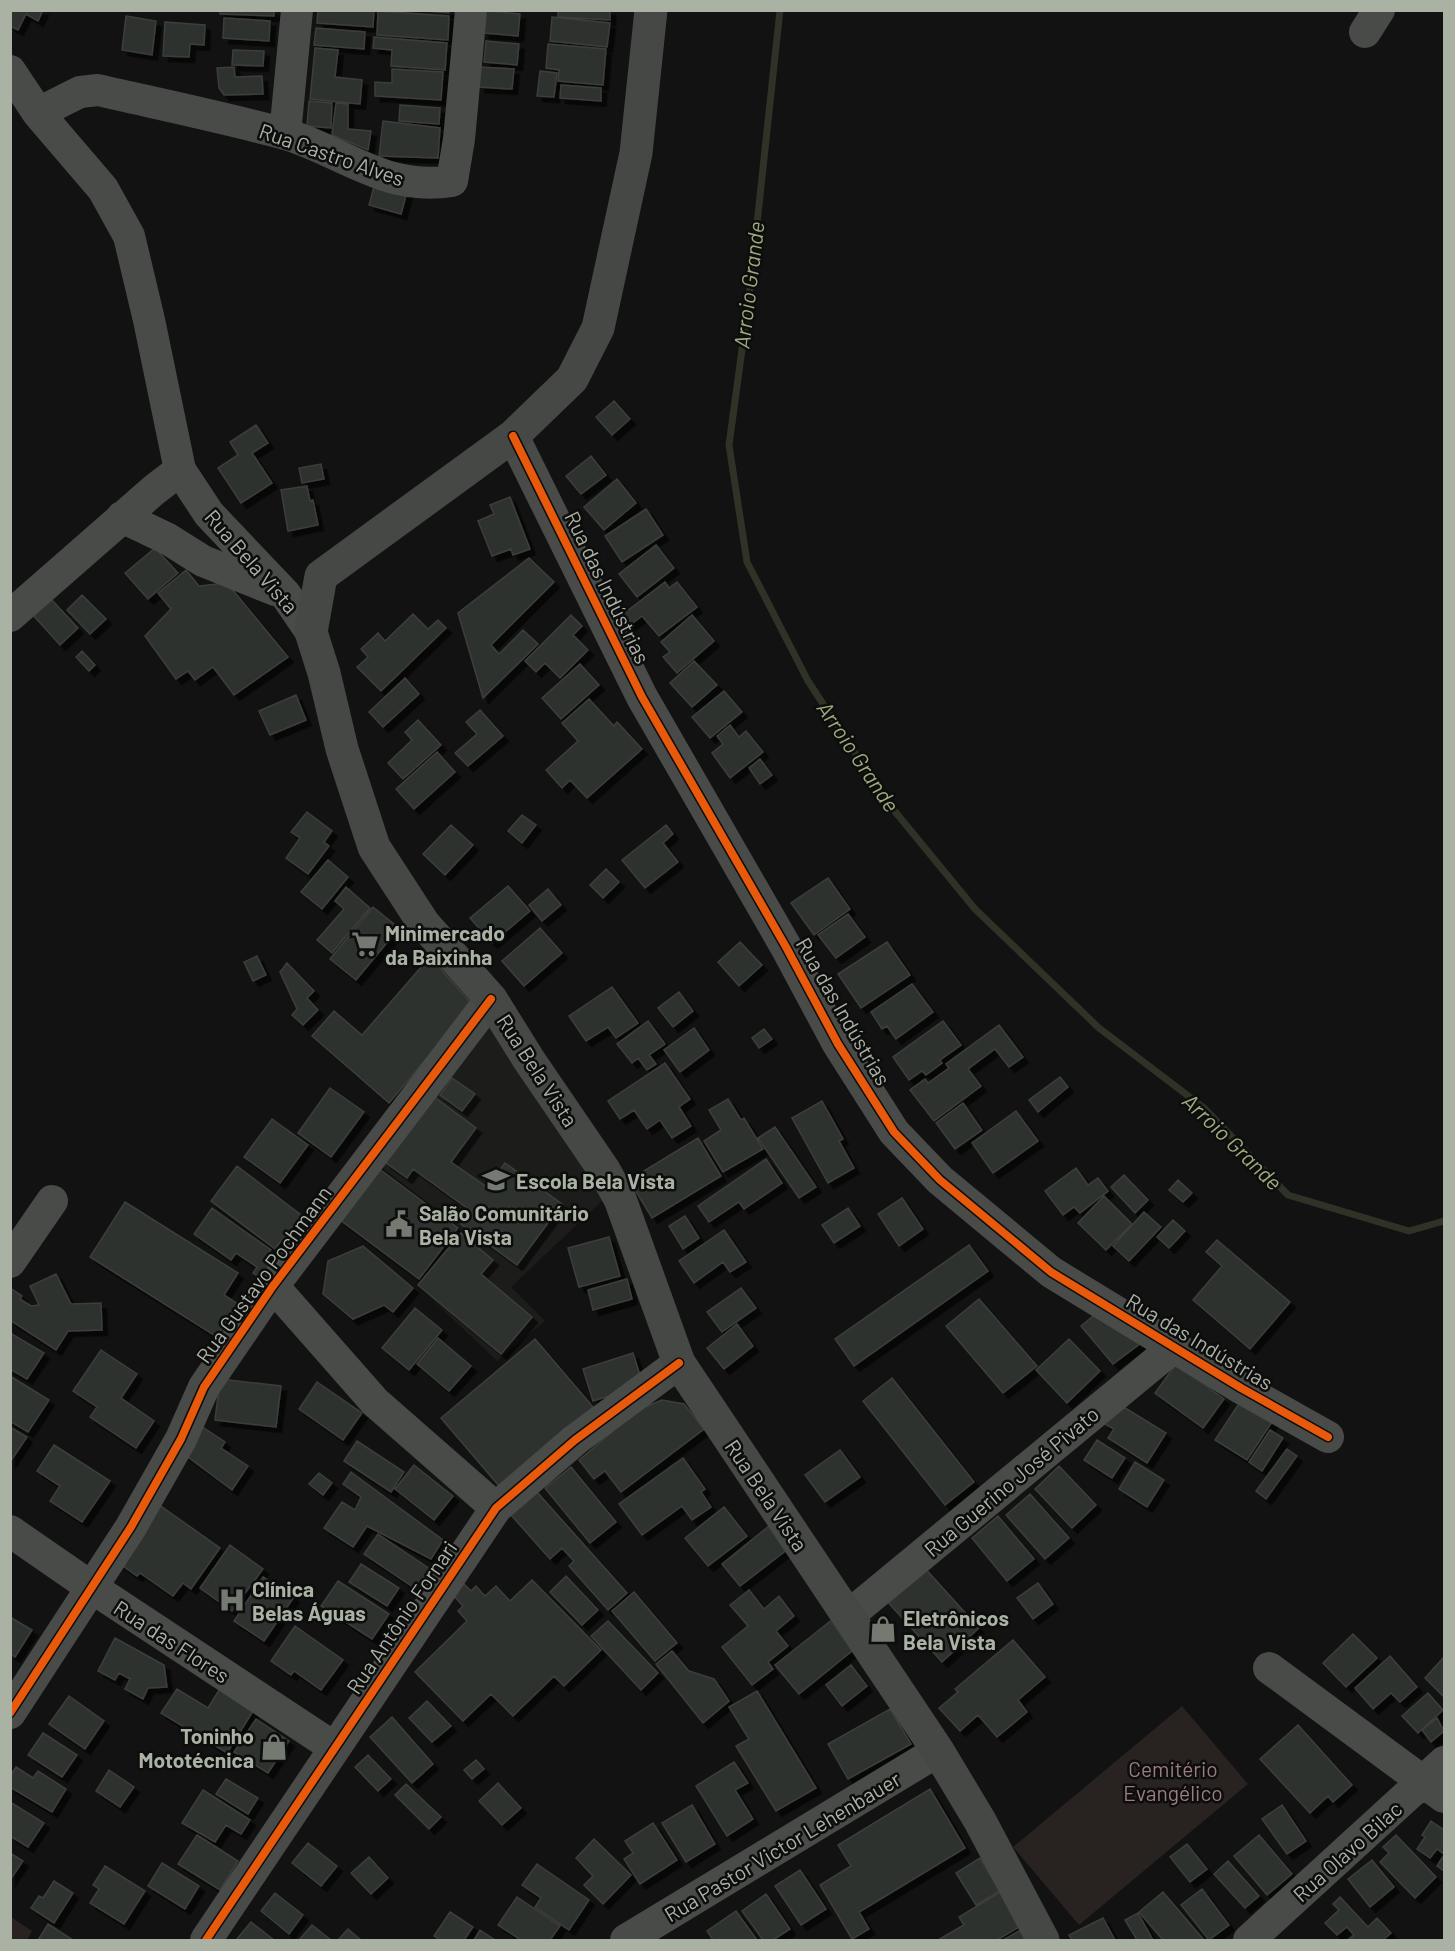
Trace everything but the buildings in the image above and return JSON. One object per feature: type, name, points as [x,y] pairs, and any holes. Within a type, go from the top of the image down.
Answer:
[{"type":"main road","points":[[311,632],[321,576],[513,436],[572,379],[598,328],[636,153],[651,10]]},
{"type":"main road","name":"Rua Bela Vista","points":[[311,632],[324,673],[342,749],[374,847],[424,924],[491,999],[529,1060],[604,1170],[620,1199],[679,1363],[938,1752],[980,1821],[1043,1941]]},
{"type":"street","points":[[285,134],[297,10]]},
{"type":"street","name":"Rua Castro Alves","points":[[38,113],[80,92],[98,90],[285,134],[359,167],[404,181],[443,183],[452,181],[463,107],[471,10]]},
{"type":"street","name":"Rua Bela Vista","points":[[10,71],[38,113],[103,189],[129,236],[150,320],[180,470],[209,514],[285,594],[311,632]]},
{"type":"street","name":"Rua das Indústrias","points":[[513,436],[642,697],[786,947],[838,1044],[894,1132],[940,1180],[1052,1272],[1241,1388],[1329,1437]]},
{"type":"street","points":[[10,616],[122,517],[180,470]]},
{"type":"street","points":[[122,517],[168,539],[203,561],[285,594]]},
{"type":"street","name":"Rua Gustavo Pochmann","points":[[10,1713],[130,1527],[181,1439],[204,1387],[273,1286],[491,999]]},
{"type":"street","points":[[10,1262],[52,1201]]},
{"type":"street","points":[[273,1286],[375,1402],[496,1508]]},
{"type":"street","name":"Rua Guerino José Pivato","points":[[848,1616],[1174,1347]]},
{"type":"street","name":"Rua Antônio Fornari","points":[[206,1941],[496,1508],[575,1440],[679,1363]]},
{"type":"street","name":"Rua das Flores","points":[[10,1531],[335,1748]]},
{"type":"street","points":[[1269,1668],[1438,1780]]},
{"type":"street","name":"Rua Pastor Victor Lehenbauer","points":[[626,1941],[938,1752]]},
{"type":"street","name":"Rua Olavo Bilac","points":[[1249,1941],[1438,1780]]},
{"type":"shaded area","name":"Escola Bela Vista","points":[[490,1026],[606,1197],[511,1287],[545,1321],[497,1361],[417,1285],[461,1228],[376,1163]]},
{"type":"green space","name":"Cemitério Evangélico","points":[[1182,1706],[1248,1784],[1079,1925],[1013,1847]]},
{"type":"green space","points":[[11,1917],[32,1931],[27,1940],[11,1940]]},
{"type":"waterway","name":"Arroio Grande","points":[[780,10],[749,298],[729,445],[747,562],[808,681],[888,803],[975,909],[1099,1028],[1204,1108],[1288,1195],[1409,1231],[1444,1221]]},
{"type":"cycle path","points":[[513,436],[642,697],[786,947],[838,1044],[894,1132],[940,1180],[1051,1272],[1241,1388],[1328,1437]]},
{"type":"cycle path","points":[[10,1713],[131,1527],[181,1439],[204,1387],[273,1286],[491,999]]},
{"type":"cycle path","points":[[206,1940],[496,1508],[575,1440],[679,1363]]},
{"type":"place","name":"Minimercado da Baixinha","points":[[365,944]]},
{"type":"place","name":"Escola Bela Vista","points":[[496,1180]]},
{"type":"place","name":"Salão Comunitário Bela Vista","points":[[399,1224]]},
{"type":"place","name":"Clínica Belas Águas","points":[[232,1600]]},
{"type":"place","name":"Eletrônicos Bela Vista","points":[[883,1629]]},
{"type":"place","name":"Toninho Mototécnica","points":[[274,1747]]}]
